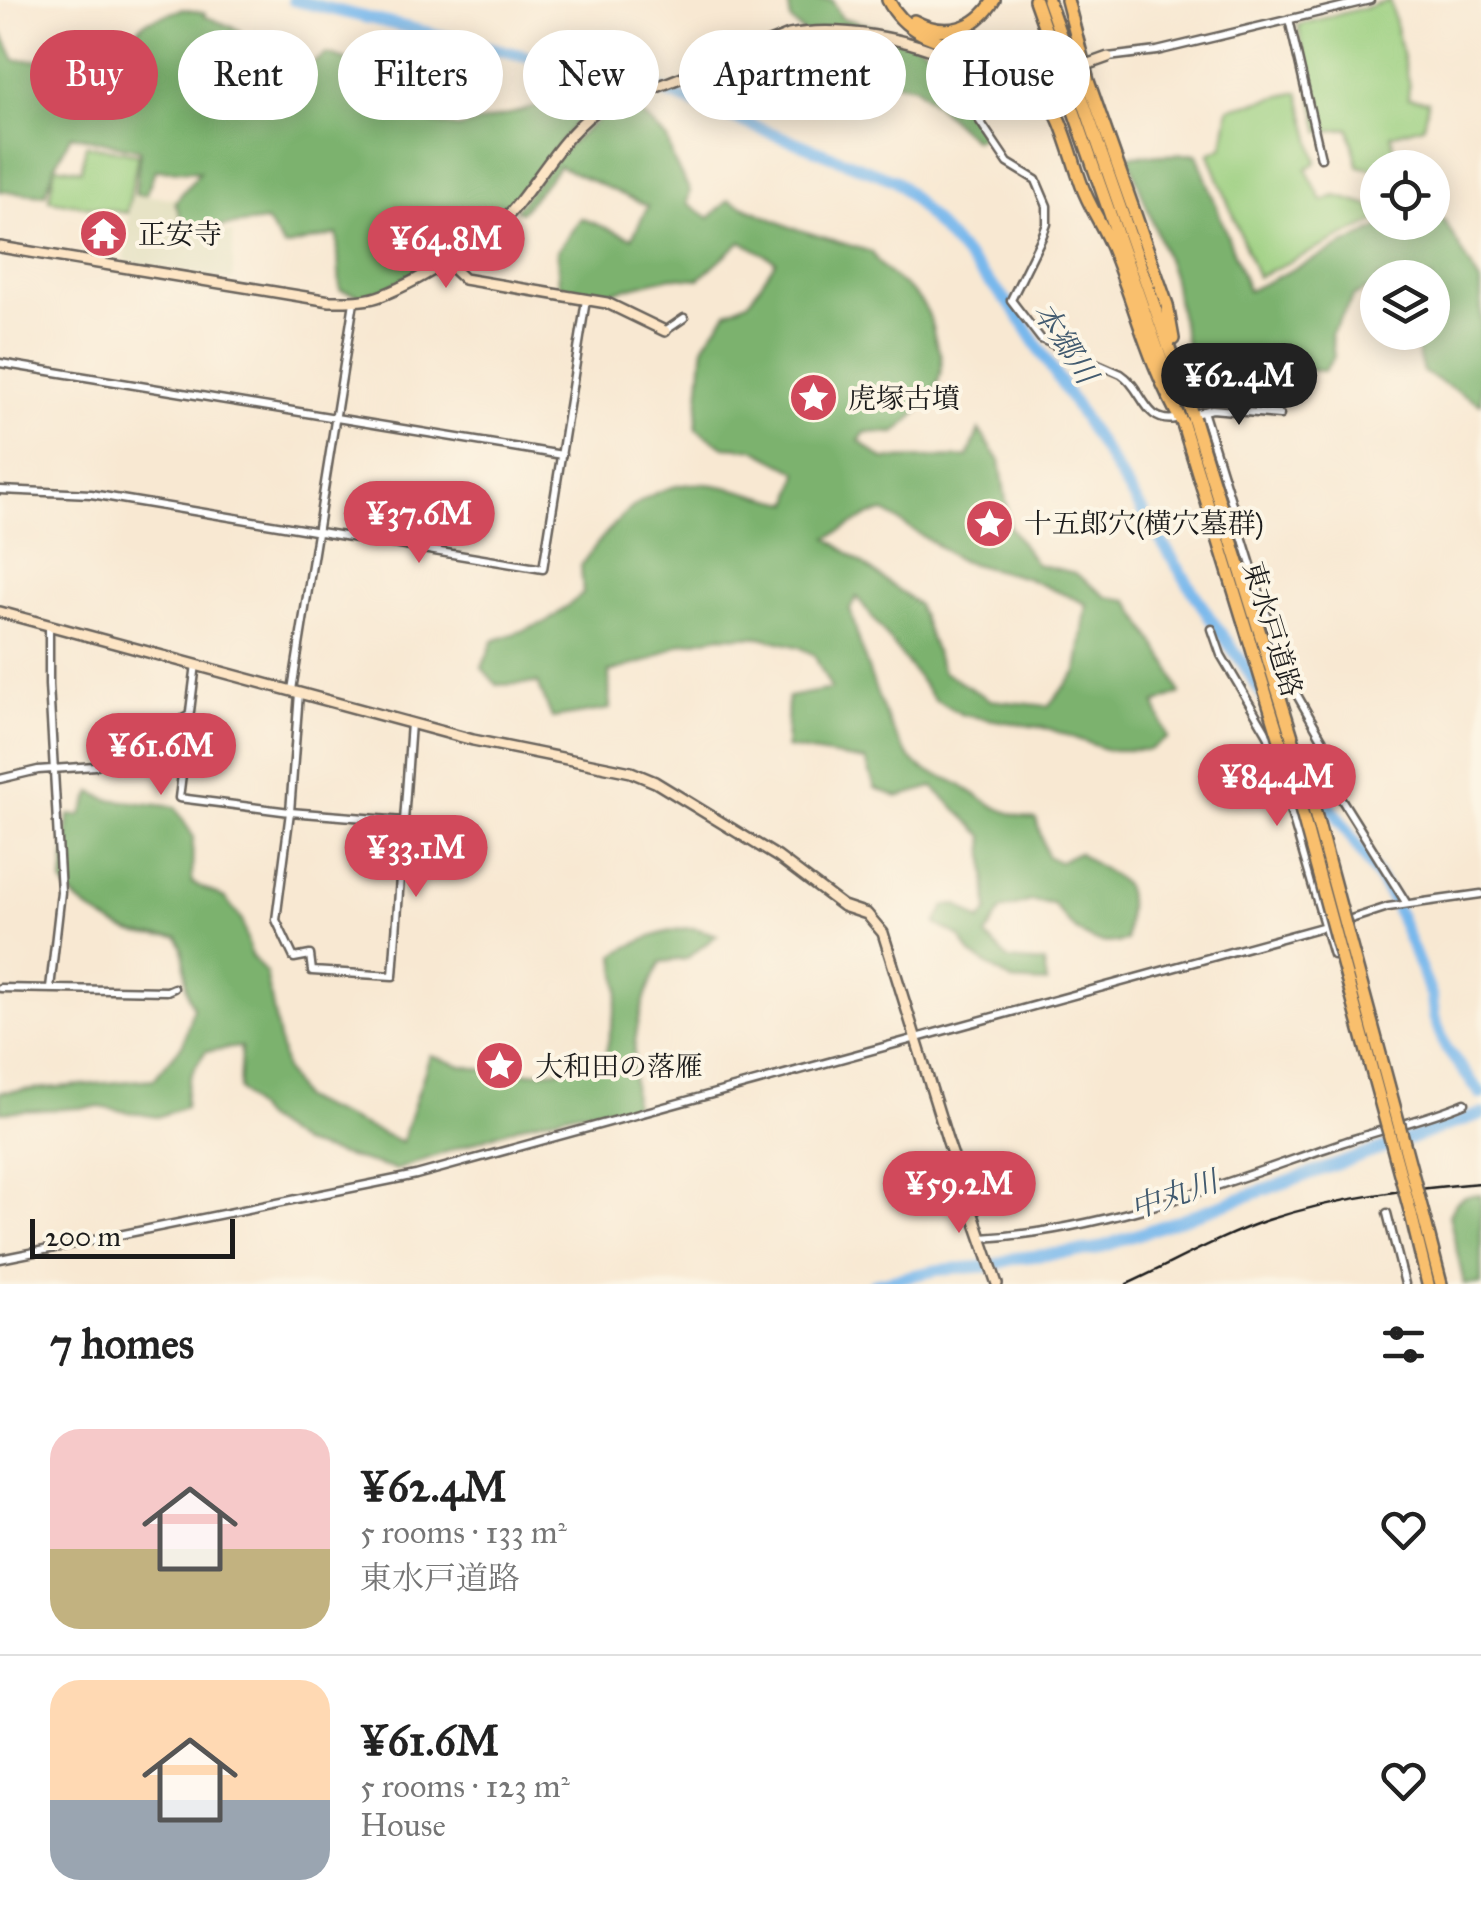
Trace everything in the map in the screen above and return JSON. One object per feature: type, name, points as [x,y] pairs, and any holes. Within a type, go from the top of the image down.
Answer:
[{"type":"highway","points":[[892,0],[915,22],[940,31],[958,30],[974,23],[994,0]]},
{"type":"highway","points":[[892,0],[905,23],[921,34],[998,57],[1018,68],[1041,89],[1056,114],[1084,191],[1112,248],[1157,375],[1190,417]]},
{"type":"highway","name":"東水戸道路","points":[[1035,0],[1118,232],[1190,417]]},
{"type":"highway","name":"東水戸道路","points":[[1048,0],[1178,373],[1311,798],[1417,1212],[1441,1284]]},
{"type":"highway","points":[[1067,0],[1088,81],[1166,305],[1178,373]]},
{"type":"highway","name":"東水戸道路","points":[[1417,1212],[1428,1284]]},
{"type":"street","points":[[1090,64],[1370,0]]},
{"type":"street","points":[[1289,19],[1321,158]]},
{"type":"street","points":[[0,247],[354,302],[385,295],[483,238],[504,219],[581,123],[610,104],[812,30],[882,37],[926,50]]},
{"type":"street","points":[[979,120],[1008,163],[1036,180],[1047,206],[1047,224],[1011,300],[1042,339],[1133,381],[1154,416],[1164,420],[1190,417],[1212,408],[1280,415]]},
{"type":"street","points":[[445,261],[464,279],[606,303],[666,331],[684,318]]},
{"type":"street","points":[[0,490],[91,494],[543,569],[586,300]]},
{"type":"street","points":[[354,302],[295,691],[290,812],[276,920],[294,958],[310,954],[312,971],[393,976],[411,723]]},
{"type":"street","points":[[0,363],[562,455]]},
{"type":"street","points":[[1190,417],[1290,686],[1328,749],[1326,767],[1330,782],[1399,905]]},
{"type":"street","points":[[0,612],[473,740],[631,772],[655,782],[778,857],[843,906],[867,914],[878,925],[995,1278]]},
{"type":"street","points":[[49,625],[60,892],[50,988]]},
{"type":"street","points":[[1212,630],[1221,655],[1268,736],[1333,955]]},
{"type":"street","points":[[196,664],[179,798],[403,821]]},
{"type":"street","points":[[0,780],[54,769],[96,766],[189,715]]},
{"type":"street","points":[[0,1259],[416,1175],[1399,905],[1481,894]]},
{"type":"street","points":[[0,988],[174,988]]},
{"type":"street","points":[[981,1238],[1014,1236],[1083,1222],[1187,1195],[1464,1103]]},
{"type":"street","points":[[1387,1213],[1405,1284]]},
{"type":"shaded area","points":[[131,194],[181,199],[179,227],[233,233],[233,281],[124,261]]},
{"type":"green space","points":[[788,0],[832,0],[842,18],[886,30],[801,30],[791,21]]},
{"type":"green space","points":[[1390,1],[1409,84],[1408,98],[1428,101],[1423,126],[1391,135],[1395,150],[1360,150],[1358,166],[1349,128],[1320,132],[1298,25]]},
{"type":"green space","points":[[182,9],[205,13],[204,16],[239,30],[178,30],[178,120],[318,120],[318,60],[327,54],[338,57],[338,120],[420,120],[458,128],[503,120],[503,116],[523,110],[523,120],[578,120],[509,207],[481,234],[389,287],[362,296],[340,290],[337,234],[284,247],[266,221],[186,231],[175,202],[200,172],[155,170],[146,195],[135,194],[140,150],[71,135],[45,195],[0,191],[0,29],[15,60],[30,60],[30,120],[158,120],[158,30],[137,30],[145,22]]},
{"type":"green space","points":[[906,38],[926,49],[926,96],[915,86],[906,85]]},
{"type":"green space","points":[[1299,92],[1317,162],[1306,169],[1322,201],[1336,196],[1360,203],[1360,229],[1257,277],[1209,154],[1223,147],[1229,108]]},
{"type":"green space","points":[[647,120],[667,139],[690,191],[687,203],[709,218],[729,200],[790,227],[872,252],[926,310],[941,369],[928,400],[903,426],[895,433],[865,432],[859,441],[883,459],[968,457],[979,430],[1000,461],[1010,527],[1036,564],[1075,573],[1107,597],[1128,600],[1169,666],[1180,693],[1155,704],[1168,738],[1149,750],[1107,750],[1050,729],[963,715],[934,699],[857,597],[850,609],[878,696],[899,742],[911,758],[923,769],[955,782],[995,807],[1036,819],[1047,856],[1058,862],[1078,852],[1124,884],[1128,902],[1126,941],[1102,942],[1084,936],[1053,904],[1031,901],[1001,910],[986,936],[1009,960],[1044,963],[1047,983],[1012,981],[971,954],[960,937],[936,924],[945,906],[958,905],[980,921],[988,911],[984,836],[933,787],[898,797],[875,788],[866,761],[786,748],[788,697],[831,689],[814,655],[799,647],[760,637],[721,636],[680,644],[648,661],[609,672],[610,709],[552,718],[538,683],[497,685],[482,668],[493,641],[547,622],[583,594],[581,565],[619,519],[649,497],[666,489],[706,484],[791,503],[798,472],[754,449],[724,447],[696,429],[704,344],[728,311],[749,301],[776,261],[741,241],[699,279],[672,277],[599,295],[559,285],[557,251],[581,218],[632,238],[648,206],[559,166],[521,212],[515,210],[553,163],[595,123]],"holes":[[[885,512],[961,561],[1026,578],[1087,604],[1077,672],[1048,706],[991,700],[943,672],[917,604],[828,538],[870,515]]]},
{"type":"green space","points":[[952,120],[975,120],[985,135],[974,140]]},
{"type":"green space","points":[[86,145],[138,154],[127,213],[49,200],[55,166],[81,170]]},
{"type":"green space","points":[[1197,154],[1248,291],[1360,237],[1450,240],[1450,231],[1481,284],[1481,404],[1423,372],[1417,350],[1450,350],[1450,260],[1360,260],[1360,293],[1354,296],[1331,334],[1334,357],[1324,371],[1261,368],[1223,357],[1193,378],[1172,275],[1128,156]]},
{"type":"green space","points":[[92,792],[107,799],[175,807],[193,836],[192,883],[225,898],[242,920],[251,955],[266,973],[285,1070],[302,1099],[402,1142],[430,1055],[462,1066],[510,1074],[603,1066],[619,991],[615,955],[673,930],[693,928],[717,935],[686,959],[661,962],[652,980],[637,1032],[634,1106],[576,1112],[528,1123],[396,1170],[301,1144],[263,1118],[239,1089],[241,1047],[206,1051],[190,1077],[185,1107],[157,1117],[99,1107],[0,1112],[0,1092],[154,1079],[183,1044],[193,1007],[178,937],[136,934],[117,926],[83,905],[63,882],[69,815],[81,816]]},
{"type":"green space","points":[[1481,1194],[1481,1284],[1464,1284],[1449,1215],[1461,1199]]},
{"type":"waterway","name":"本郷川","points":[[293,0],[649,86],[894,180],[902,187],[1014,309],[1210,618],[1245,666],[1321,792],[1393,900],[1432,997],[1434,1017],[1446,1048],[1481,1094]]},
{"type":"waterway","name":"中丸川","points":[[873,1284],[938,1270],[991,1266],[1015,1258],[1093,1250],[1481,1114]]},
{"type":"railway","points":[[1127,1284],[1232,1234],[1294,1212],[1373,1195],[1481,1183]]},
{"type":"place","name":"正安寺","points":[[103,234]]},
{"type":"place","name":"虎塚古墳","points":[[813,398]]},
{"type":"place","name":"十五郎穴(横穴墓群)","points":[[989,523]]},
{"type":"place","name":"大和田の落雁","points":[[500,1066]]}]
